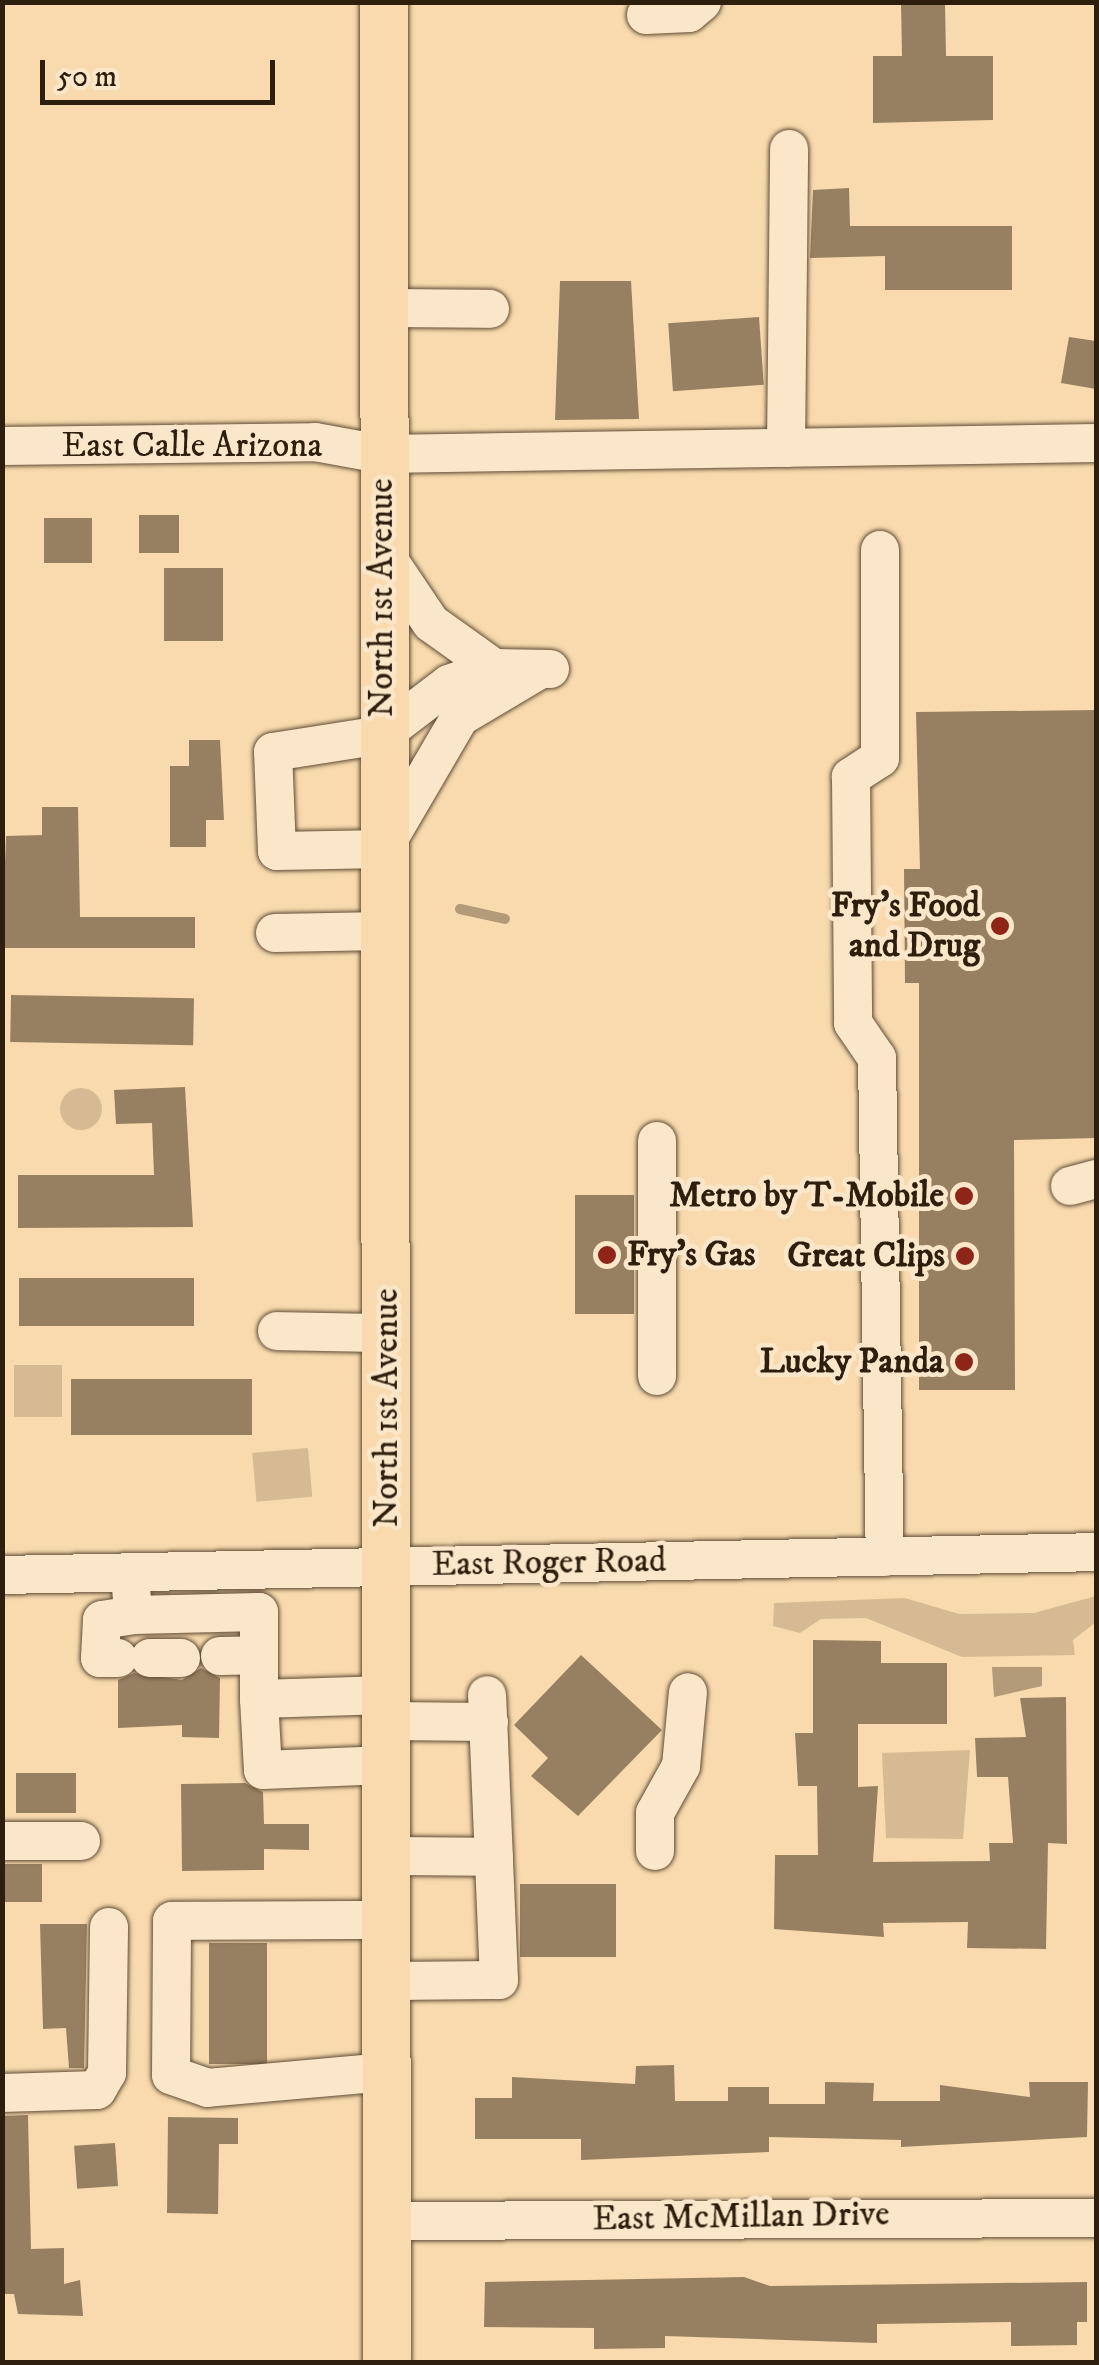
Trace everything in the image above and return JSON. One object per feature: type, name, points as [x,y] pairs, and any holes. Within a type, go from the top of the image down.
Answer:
[{"type":"main road","name":"North 1st Avenue","points":[[384,2],[381,454],[387,2362]]},
{"type":"street","points":[[646,15],[690,13],[702,2]]},
{"type":"street","points":[[786,448],[789,149]]},
{"type":"street","points":[[382,308],[490,310]]},
{"type":"street","name":"East Calle Arizona","points":[[2,446],[315,442],[381,454]]},
{"type":"street","name":"North 1st Avenue","points":[[381,454],[1096,444]]},
{"type":"street","points":[[382,550],[431,624],[494,668]]},
{"type":"street","points":[[880,550],[880,758],[850,777],[853,1023],[877,1058],[885,1557]]},
{"type":"street","points":[[494,668],[546,669],[460,717],[383,850],[277,850],[273,752],[382,735],[449,684],[494,668]]},
{"type":"street","points":[[274,933],[384,931]]},
{"type":"street","points":[[657,1141],[657,1376]]},
{"type":"street","points":[[277,1331],[386,1333]]},
{"type":"street","name":"East Roger Road","points":[[2,1575],[387,1566],[601,1577],[885,1557],[1096,1552]]},
{"type":"street","points":[[130,1572],[133,1615]]},
{"type":"street","points":[[150,1658],[100,1658],[102,1620],[133,1615],[259,1612],[264,1770],[387,1727],[488,1709],[499,1980],[386,1980]]},
{"type":"street","points":[[220,1656],[259,1655]]},
{"type":"street","points":[[656,1851],[656,1814],[681,1766],[688,1692]]},
{"type":"street","points":[[260,1699],[387,1727]]},
{"type":"street","points":[[2,1841],[81,1841]]},
{"type":"street","points":[[386,1856],[494,1857]]},
{"type":"street","points":[[386,1920],[172,1921],[171,2075],[208,2088],[386,2072]]},
{"type":"street","points":[[2,2092],[97,2090],[107,2073],[108,1927]]},
{"type":"street","name":"East McMillan Drive","points":[[386,2220],[1096,2218]]},
{"type":"shaded area","points":[[81,1088],[96,1094],[102,1109],[96,1124],[81,1130],[66,1124],[60,1109],[66,1094]]},
{"type":"shaded area","points":[[14,1365],[62,1365],[62,1417],[14,1417]]},
{"type":"shaded area","points":[[308,1448],[312,1497],[256,1502],[252,1453]]},
{"type":"shaded area","points":[[1096,1596],[1096,1622],[1073,1640],[1075,1655],[962,1657],[866,1618],[821,1619],[800,1633],[773,1626],[774,1603],[905,1598],[959,1614],[1034,1613]]},
{"type":"shaded area","points":[[992,1667],[1042,1667],[1042,1686],[994,1697]]},
{"type":"shaded area","points":[[970,1750],[963,1839],[886,1838],[882,1753]]},
{"type":"building","points":[[901,2],[945,2],[946,56],[993,56],[993,120],[873,123],[873,56],[902,56]]},
{"type":"building","points":[[849,188],[850,226],[1012,226],[1012,290],[885,290],[885,256],[810,258],[813,190]]},
{"type":"building","points":[[560,281],[631,281],[639,419],[555,420]]},
{"type":"building","points":[[759,317],[764,385],[673,391],[668,323]]},
{"type":"building","points":[[1069,337],[1096,341],[1096,389],[1061,383]]},
{"type":"building","points":[[139,515],[179,515],[179,553],[139,553]]},
{"type":"building","points":[[44,518],[92,518],[92,563],[44,563]]},
{"type":"building","points":[[164,568],[223,568],[223,641],[164,641]]},
{"type":"building","name":"Fry's Food and Drug","points":[[1096,710],[1096,1138],[1014,1140],[1015,1390],[919,1390],[919,983],[905,983],[904,869],[920,869],[916,712]]},
{"type":"building","points":[[189,740],[220,740],[224,820],[206,820],[206,847],[170,847],[170,766],[189,766]]},
{"type":"building","points":[[42,807],[78,807],[80,917],[195,917],[195,948],[2,948],[6,836],[42,835]]},
{"type":"building","points":[[11,995],[194,998],[193,1045],[10,1042]]},
{"type":"building","points":[[185,1087],[193,1227],[18,1228],[18,1175],[154,1175],[152,1123],[116,1124],[114,1090]]},
{"type":"building","name":"Fry's Gas","points":[[575,1195],[634,1195],[634,1314],[575,1314]]},
{"type":"building","points":[[19,1278],[194,1278],[194,1326],[19,1326]]},
{"type":"building","points":[[71,1379],[252,1379],[252,1435],[71,1435]]},
{"type":"building","points":[[813,1640],[881,1641],[881,1663],[947,1663],[947,1724],[858,1724],[858,1787],[878,1786],[873,1862],[990,1861],[989,1843],[1013,1843],[1008,1777],[977,1777],[975,1738],[1026,1737],[1020,1698],[1066,1697],[1067,1844],[1048,1843],[1046,1949],[967,1948],[968,1922],[883,1923],[884,1937],[774,1929],[775,1855],[818,1855],[817,1786],[798,1786],[795,1733],[813,1733]]},
{"type":"building","points":[[581,1655],[662,1730],[578,1816],[531,1776],[548,1758],[514,1725]]},
{"type":"building","points":[[201,1668],[220,1678],[219,1738],[182,1737],[182,1725],[118,1728],[118,1680],[134,1673],[182,1680]]},
{"type":"building","points":[[16,1773],[76,1773],[76,1813],[16,1813]]},
{"type":"building","points":[[245,1783],[263,1792],[264,1824],[309,1824],[309,1850],[264,1849],[264,1870],[182,1871],[181,1784]]},
{"type":"building","points":[[2,1864],[42,1864],[42,1902],[2,1902]]},
{"type":"building","points":[[520,1884],[616,1884],[616,1957],[520,1957]]},
{"type":"building","points":[[40,1924],[87,1924],[84,2068],[69,2068],[66,2028],[43,2029]]},
{"type":"building","points":[[209,1943],[267,1943],[267,2064],[209,2064]]},
{"type":"building","points":[[674,2065],[675,2101],[728,2101],[728,2087],[769,2087],[769,2104],[825,2104],[825,2082],[874,2083],[873,2101],[940,2101],[940,2085],[1030,2097],[1029,2082],[1088,2082],[1087,2137],[901,2147],[901,2140],[769,2137],[769,2152],[581,2160],[581,2139],[475,2139],[475,2098],[512,2098],[512,2077],[635,2084],[636,2066]]},
{"type":"building","points":[[28,2115],[31,2249],[64,2248],[64,2284],[80,2280],[83,2316],[18,2314],[14,2294],[2,2294],[2,2116]]},
{"type":"building","points":[[168,2117],[238,2118],[238,2144],[219,2144],[218,2214],[167,2213]]},
{"type":"building","points":[[115,2143],[118,2186],[77,2189],[74,2146]]},
{"type":"building","points":[[744,2277],[770,2286],[1087,2282],[1087,2322],[1077,2322],[1077,2345],[1011,2346],[1011,2322],[877,2324],[877,2343],[665,2336],[665,2348],[594,2349],[594,2328],[484,2327],[485,2282]]},
{"type":"waterway","points":[[460,909],[505,919]]},
{"type":"place","name":"Fry's Food and Drug","points":[[1000,926]]},
{"type":"place","name":"Metro by T-Mobile","points":[[964,1196]]},
{"type":"place","name":"Fry's Gas","points":[[607,1255]]},
{"type":"place","name":"Great Clips","points":[[965,1256]]},
{"type":"place","name":"Lucky Panda","points":[[964,1362]]}]
